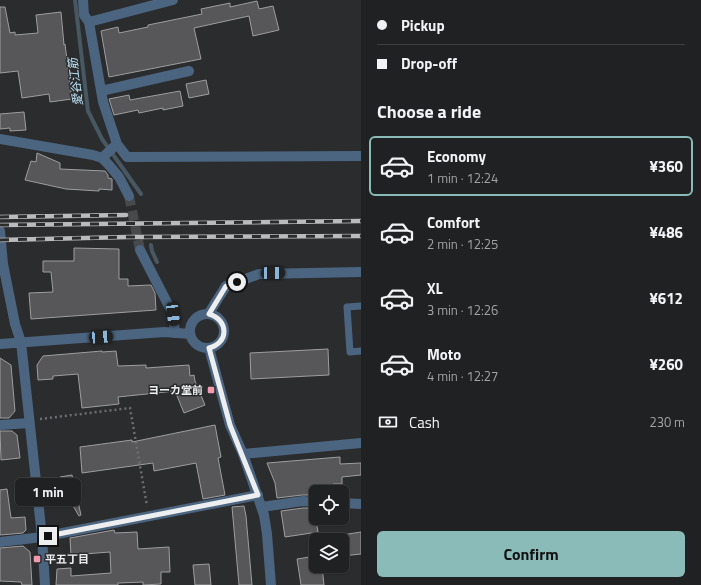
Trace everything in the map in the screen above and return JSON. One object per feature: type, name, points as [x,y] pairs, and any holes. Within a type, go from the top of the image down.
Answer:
[{"type":"street","points":[[83,0],[84,15],[89,22],[101,91],[109,152],[119,177],[129,196]]},
{"type":"street","points":[[89,22],[173,0]]},
{"type":"street","points":[[101,91],[189,71]]},
{"type":"street","points":[[0,139],[93,155],[109,152],[127,157],[361,156]]},
{"type":"street","points":[[0,231],[3,264],[15,324],[21,342],[42,537],[45,585]]},
{"type":"street","points":[[140,250],[173,314],[175,333]]},
{"type":"street","points":[[209,314],[226,286],[259,274],[361,272]]},
{"type":"street","points":[[209,314],[220,319],[224,329],[224,334],[219,344],[209,348],[198,346],[193,342],[190,334],[190,325],[193,320],[198,316],[209,314]]},
{"type":"street","points":[[0,344],[164,332],[190,334]]},
{"type":"street","points":[[209,348],[230,425],[243,454],[262,507],[267,534],[270,585]]},
{"type":"street","points":[[0,425],[29,423]]},
{"type":"street","points":[[243,454],[361,443]]},
{"type":"street","points":[[0,542],[42,537],[258,495]]},
{"type":"street","points":[[262,507],[309,501]]},
{"type":"street","points":[[349,504],[361,504]]},
{"type":"lane","points":[[361,306],[347,307],[350,352],[361,352]]},
{"type":"path","points":[[29,423],[36,419],[130,408],[149,516]]},
{"type":"building","points":[[257,1],[259,9],[273,6],[279,30],[253,36],[249,16],[194,28],[201,59],[109,77],[101,31],[118,27],[119,33],[148,27],[148,25],[202,14],[201,9],[230,3],[230,7]]},
{"type":"building","points":[[0,7],[5,7],[10,33],[15,32],[15,35],[38,33],[36,15],[61,12],[72,99],[50,102],[49,94],[22,98],[18,71],[0,73]]},
{"type":"building","points":[[206,80],[209,94],[189,98],[186,84]]},
{"type":"building","points":[[180,91],[183,106],[139,113],[138,110],[114,115],[109,99],[129,95],[130,100]]},
{"type":"building","points":[[24,112],[26,130],[10,131],[10,128],[0,129],[0,114]]},
{"type":"building","points":[[37,153],[60,163],[60,169],[105,171],[108,178],[112,179],[112,190],[99,189],[99,191],[66,189],[25,180],[31,161],[36,162]]},
{"type":"building","points":[[74,248],[119,249],[119,279],[128,279],[128,286],[151,285],[155,293],[156,310],[31,319],[29,293],[53,292],[51,272],[43,272],[43,261],[74,261]]},
{"type":"building","points":[[328,349],[329,375],[251,379],[250,353]]},
{"type":"building","points":[[116,351],[118,366],[146,365],[146,368],[189,365],[190,376],[194,375],[205,405],[184,413],[175,391],[118,397],[119,404],[82,408],[78,374],[53,376],[53,379],[38,380],[37,365],[43,356]]},
{"type":"building","points":[[0,358],[11,365],[15,411],[9,418],[0,418]]},
{"type":"building","points":[[215,425],[221,457],[218,458],[225,495],[203,499],[196,463],[154,471],[153,463],[82,473],[80,447],[132,440],[132,442]]},
{"type":"building","points":[[0,431],[12,431],[17,435],[20,458],[1,460]]},
{"type":"building","points":[[340,457],[340,464],[361,463],[361,475],[342,477],[342,484],[309,485],[309,495],[277,498],[275,483],[267,463]]},
{"type":"building","points":[[72,475],[81,515],[79,516],[61,485],[60,477]]},
{"type":"building","points":[[7,489],[11,518],[25,517],[26,530],[23,533],[0,535],[0,490]]},
{"type":"building","points":[[244,506],[252,585],[239,585],[232,507]]},
{"type":"building","points":[[309,508],[309,525],[317,525],[318,532],[285,537],[281,511]]},
{"type":"building","points":[[114,530],[115,533],[137,532],[138,549],[169,547],[170,572],[161,572],[161,584],[143,585],[143,582],[118,583],[118,585],[56,585],[57,569],[71,568],[71,576],[111,573],[110,552],[71,555],[70,538]]},
{"type":"building","points":[[361,532],[361,554],[349,555],[349,534]]},
{"type":"building","points":[[23,546],[30,552],[32,585],[22,585],[21,582],[0,581],[0,548]]},
{"type":"building","points":[[309,557],[309,573],[323,573],[324,585],[301,585],[297,559]]},
{"type":"building","points":[[209,564],[211,585],[195,585],[193,565]]},
{"type":"waterway","name":"愛谷江筋","points":[[75,0],[88,111],[102,139],[141,194]]},
{"type":"waterway","points":[[151,245],[157,262]]},
{"type":"tunnel","points":[[129,196],[140,250]]},
{"type":"railway","points":[[0,217],[126,215]]},
{"type":"railway","points":[[0,225],[361,221]]},
{"type":"railway","points":[[0,240],[128,237],[361,236]]},
{"type":"place","name":"ヨーカ堂前","points":[[211,390]]},
{"type":"place","name":"平五丁目","points":[[37,559]]},
{"type":"route","points":[[48,536],[258,495],[243,454],[230,425],[209,348],[219,344],[224,334],[224,329],[220,319],[209,314],[226,286],[237,282]]}]
